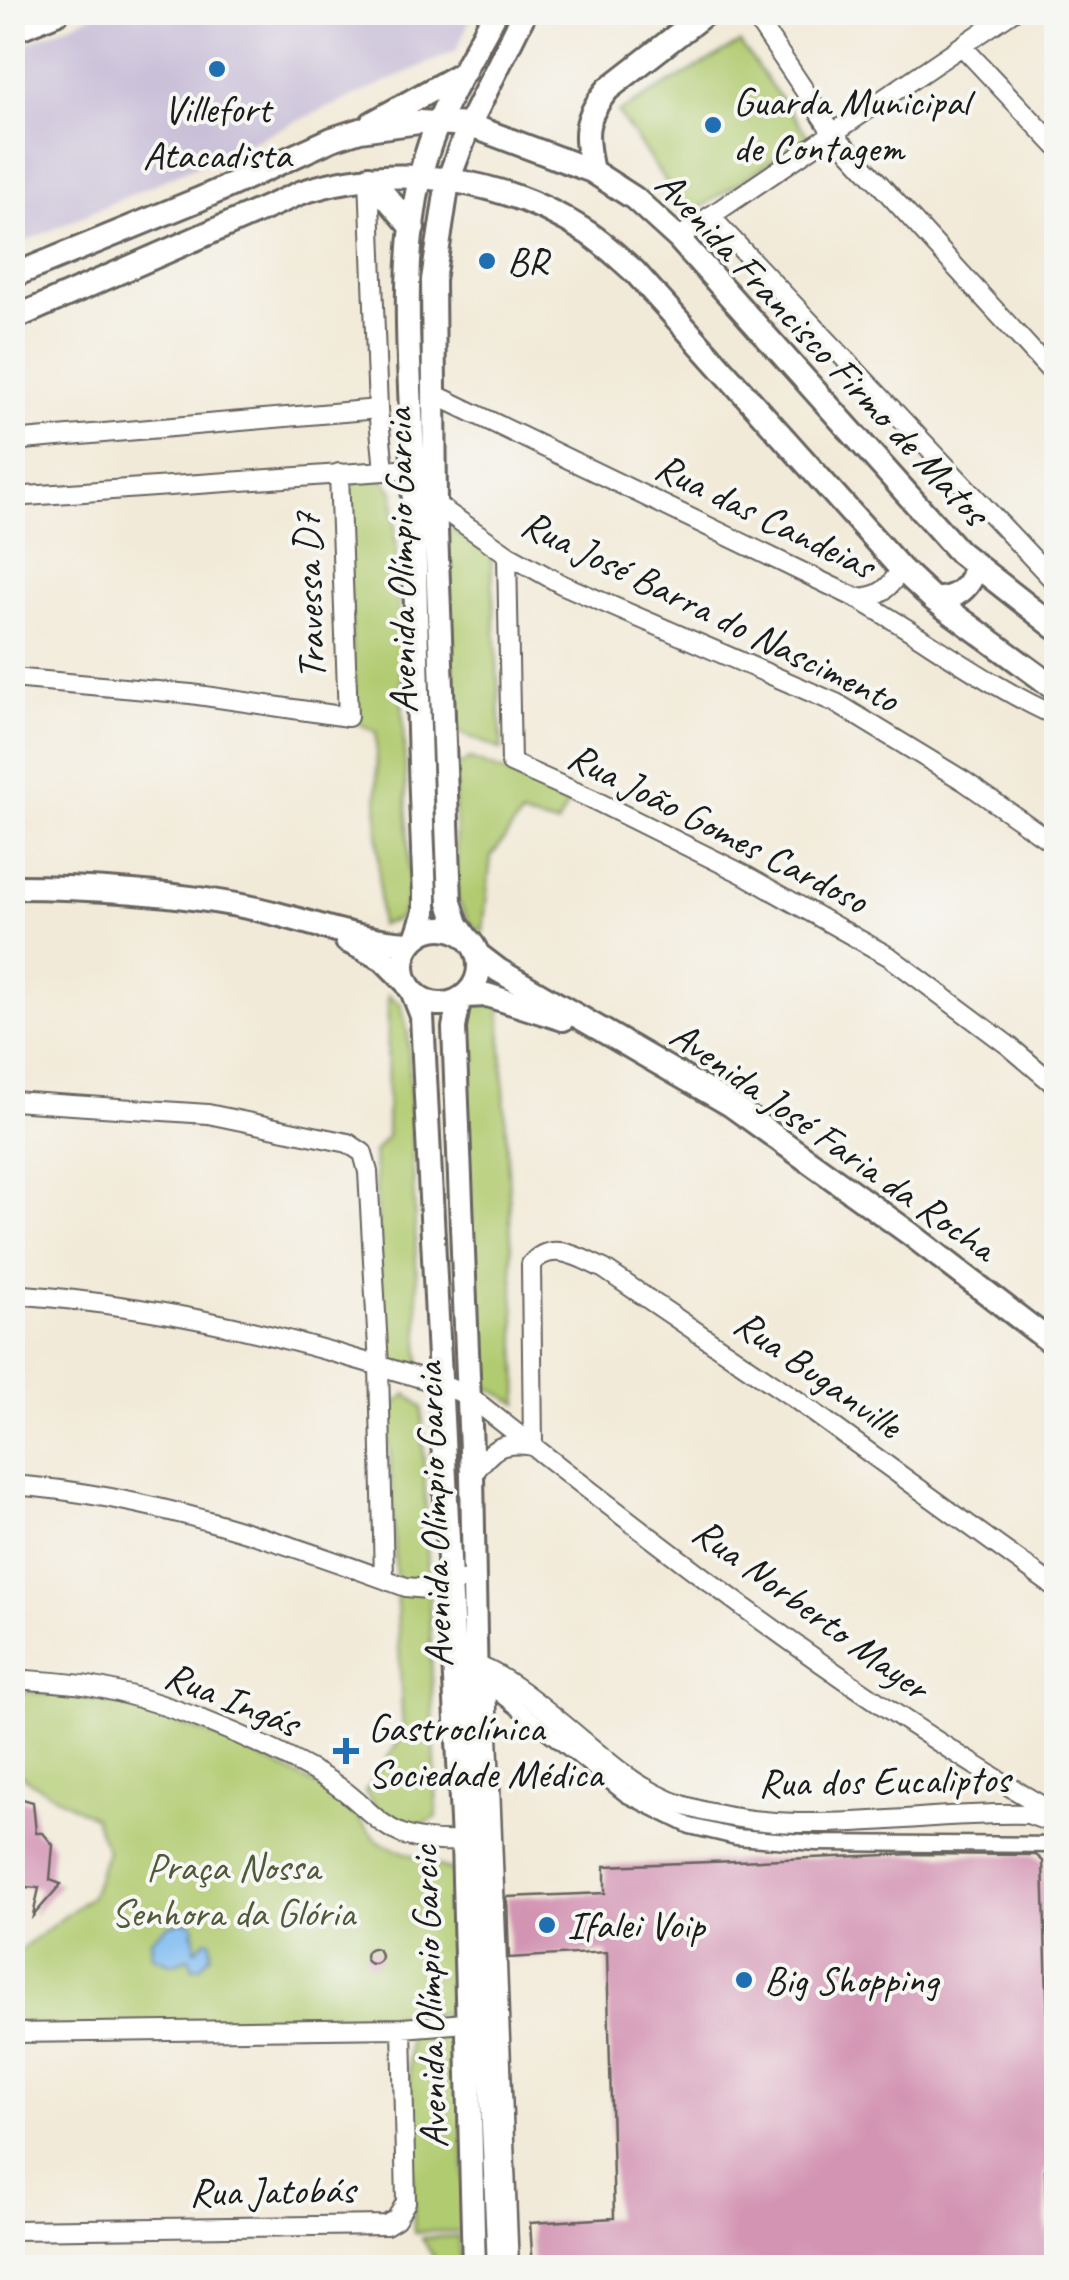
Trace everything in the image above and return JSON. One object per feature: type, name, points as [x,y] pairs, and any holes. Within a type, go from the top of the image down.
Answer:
[{"type":"street","points":[[12,31],[58,12]]},
{"type":"street","name":"Avenida Olímpio Garcia","points":[[413,940],[425,912],[425,894],[417,734],[410,318],[413,228],[420,177],[438,122],[496,12]]},
{"type":"street","name":"Avenida Olímpio Garcia","points":[[472,946],[457,924],[450,902],[434,504],[433,280],[448,180],[470,125],[526,12]]},
{"type":"street","points":[[592,171],[586,131],[587,119],[597,102],[608,89],[707,12]]},
{"type":"street","points":[[678,238],[1012,12]]},
{"type":"street","points":[[759,13],[760,24],[833,133],[1056,377]]},
{"type":"street","points":[[962,46],[1056,146]]},
{"type":"street","points":[[360,130],[464,72]]},
{"type":"street","name":"Avenida Francisco Firmo de Matos","points":[[12,276],[200,199],[332,138],[360,130],[438,122],[470,125],[555,154],[592,171],[634,198],[678,238],[959,552],[1056,628]]},
{"type":"street","points":[[369,176],[413,228]]},
{"type":"street","points":[[369,176],[384,470]]},
{"type":"street","points":[[12,319],[300,193],[335,182],[369,176],[420,177],[497,188],[550,211],[606,247],[658,297],[896,579],[933,599],[1056,689]]},
{"type":"street","points":[[710,216],[1056,583]]},
{"type":"street","name":"Rua das Candeias","points":[[434,394],[856,598],[1026,703],[1056,716]]},
{"type":"street","points":[[12,440],[378,409]]},
{"type":"street","points":[[12,497],[414,468]]},
{"type":"street","name":"Travessa D7","points":[[12,678],[191,694],[348,718],[339,473]]},
{"type":"street","name":"Rua José Barra do Nascimento","points":[[434,504],[507,554],[561,584],[836,703],[964,781],[1056,845]]},
{"type":"street","name":"Rua João Gomes Cardoso","points":[[507,554],[511,763],[743,874],[890,957],[1056,1086]]},
{"type":"street","points":[[933,599],[951,598],[964,589],[976,564]]},
{"type":"street","points":[[856,598],[873,597],[896,579]]},
{"type":"street","points":[[896,579],[912,630]]},
{"type":"street","points":[[12,887],[181,897],[298,918],[384,940],[413,940],[442,928],[472,946],[478,977],[462,998],[435,1004],[409,987],[383,959],[298,918]]},
{"type":"street","points":[[409,987],[402,969],[413,940]]},
{"type":"street","name":"Avenida José Faria da Rocha","points":[[472,946],[498,970],[731,1105],[909,1233],[1056,1346]]},
{"type":"street","name":"Avenida Olímpio Garcia","points":[[409,987],[422,1016],[450,1585],[465,1664],[499,2268]]},
{"type":"street","name":"Avenida Olímpio Garcia","points":[[462,998],[454,1028],[473,1575],[465,1664]]},
{"type":"street","name":"Avenida José Faria da Rocha","points":[[462,998],[499,998],[613,1037]]},
{"type":"street","points":[[12,1101],[208,1114],[348,1143],[363,1153],[368,1172],[379,1366],[384,1579]]},
{"type":"street","name":"Rua Buganville","points":[[533,1446],[532,1264],[550,1250],[571,1254],[604,1269],[792,1396],[1056,1588]]},
{"type":"street","name":"Rua Norberto Mayer","points":[[12,1294],[189,1315],[274,1333],[469,1396],[827,1670],[988,1775],[1056,1814]]},
{"type":"street","points":[[472,1476],[500,1446],[533,1446]]},
{"type":"street","points":[[12,1485],[74,1490],[176,1510],[406,1587],[450,1585],[473,1575]]},
{"type":"street","name":"Rua dos Eucaliptos","points":[[465,1664],[506,1682],[623,1774],[683,1805],[748,1819],[823,1822],[1028,1814],[1047,1821],[1056,1830]]},
{"type":"street","name":"Avenida Olímpio Garcic","points":[[465,1664],[462,1841],[474,2268]]},
{"type":"street","name":"Rua Ingás","points":[[12,1679],[88,1686],[150,1701],[218,1727],[317,1773],[406,1838],[462,1841]]},
{"type":"street","points":[[511,2268],[488,1684],[627,1795],[690,1826],[736,1837],[816,1843],[1056,1845]]},
{"type":"street","points":[[988,1775],[999,1796],[996,1814]]},
{"type":"street","points":[[12,2033],[466,2024]]},
{"type":"street","name":"Rua Jatobás","points":[[12,2230],[386,2225],[396,2219],[406,2202],[402,2028]]},
{"type":"shaded area","points":[[98,13],[473,13],[456,51],[13,247],[13,49]]},
{"type":"green space","name":"Guarda Municipal de Contagem","points":[[740,43],[809,137],[689,215],[618,113]]},
{"type":"green space","points":[[354,479],[383,479],[394,493],[410,892],[399,919],[380,925],[376,732],[356,722],[344,493]]},
{"type":"green space","points":[[443,524],[491,554],[502,750],[453,730]]},
{"type":"green space","points":[[470,759],[572,797],[557,825],[521,816],[491,857],[483,932],[470,923],[457,899],[454,768]]},
{"type":"green space","points":[[388,995],[401,1004],[408,1034],[420,1364],[404,1369],[384,1359],[374,1152],[387,1136]]},
{"type":"green space","points":[[500,1004],[519,1404],[478,1382],[462,1031],[472,1005]]},
{"type":"green space","points":[[407,1394],[422,1407],[437,1817],[414,1826],[388,1818],[365,1792],[403,1735],[388,1410]]},
{"type":"green space","name":"Praça Nossa Senhora da Glória","points":[[12,1690],[118,1703],[217,1737],[349,1801],[362,1824],[380,1843],[456,1872],[460,2013],[163,2027],[13,2028],[13,1956],[91,1896],[107,1851],[94,1818],[32,1783],[13,1767]]},
{"type":"green space","points":[[462,2034],[465,2231],[414,2232],[408,2036]]},
{"type":"green space","points":[[458,2236],[461,2267],[439,2267],[422,2238]]},
{"type":"water","points":[[190,1922],[195,1927],[195,1950],[206,1940],[211,1941],[211,1954],[200,1967],[193,1968],[189,1958],[172,1964],[152,1956],[151,1939],[167,1926]]},
{"type":"building","points":[[12,1796],[33,1802],[36,1833],[43,1833],[53,1845],[50,1880],[61,1884],[33,1916],[39,1888],[12,1886]]},
{"type":"building","points":[[914,1854],[1036,1855],[1043,1861],[1050,2095],[1056,2095],[1056,2169],[1045,2170],[1048,2268],[533,2268],[530,2223],[614,2218],[607,1952],[509,1958],[507,1897],[605,1893],[605,1866]]},
{"type":"building","points":[[373,1948],[381,1956],[373,1964],[365,1956]]},
{"type":"place","name":"Villefort Atacadista","points":[[217,69]]},
{"type":"place","name":"Guarda Municipal de Contagem","points":[[713,125]]},
{"type":"place","name":"BR","points":[[487,261]]},
{"type":"place","name":"Gastroclínica Sociedade Médica","points":[[346,1751]]},
{"type":"place","name":"Ifalei Voip","points":[[547,1925]]},
{"type":"place","name":"Big Shopping","points":[[744,1980]]}]
